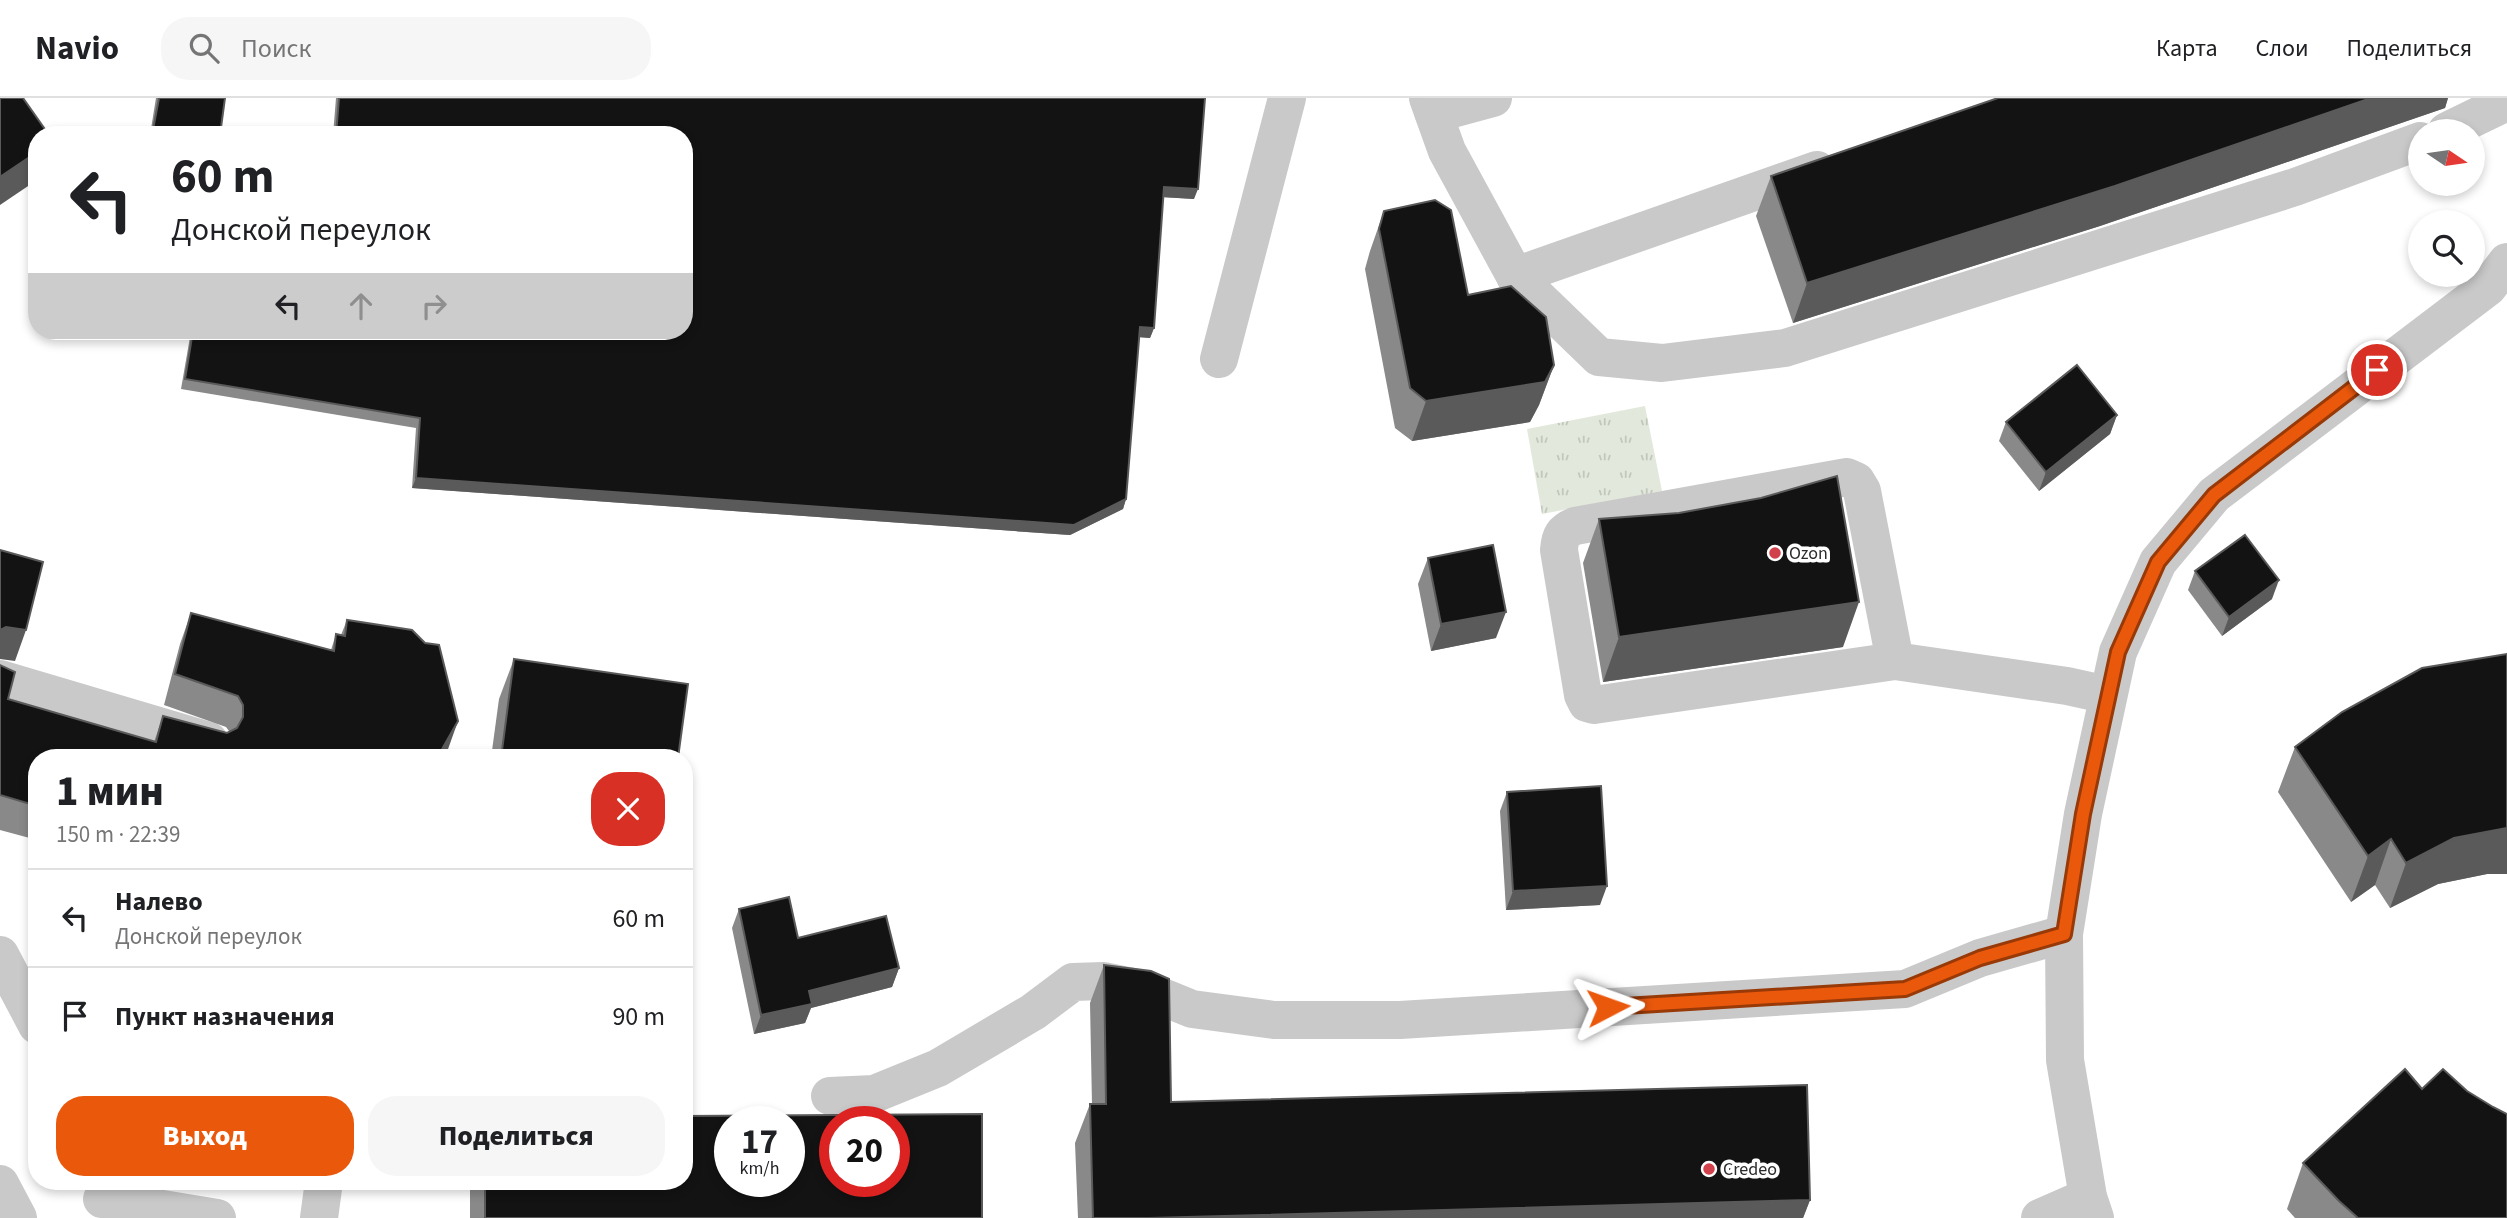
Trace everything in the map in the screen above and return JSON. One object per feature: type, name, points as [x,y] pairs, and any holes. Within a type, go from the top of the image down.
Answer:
[{"type":"street","points":[[1219,359],[1287,98]]},
{"type":"street","points":[[1493,98],[1431,106],[1447,151],[1515,276],[1599,357],[1662,363],[1785,348],[2295,187],[2408,145]]},
{"type":"street","points":[[2472,119],[2507,102]]},
{"type":"street","points":[[1515,276],[1853,157]]},
{"type":"street","points":[[2040,1218],[2092,1207],[2065,1060],[2064,934],[2083,814],[2118,652],[2158,562],[2214,495],[2488,286],[2507,262]]},
{"type":"street","points":[[1895,661],[1862,491],[1856,481],[1847,477],[1834,477],[1575,526],[1565,530],[1560,538],[1580,682],[1587,703],[1603,705],[1895,661],[2067,685],[2108,695]]},
{"type":"street","points":[[0,679],[211,742]]},
{"type":"street","points":[[830,1096],[874,1094],[938,1068],[1033,1012],[1073,982],[1104,981],[1143,989],[1192,1009],[1274,1020],[1400,1020],[1905,989],[1980,958],[2064,934]]},
{"type":"street","points":[[0,955],[28,1008]]},
{"type":"street","points":[[0,1184],[18,1218]]},
{"type":"street","points":[[319,1218],[323,1190]]},
{"type":"street","points":[[98,1199],[217,1218]]},
{"type":"green space","points":[[1645,406],[1662,491],[1542,514],[1527,429]]},
{"type":"building","points":[[0,98],[23,98],[43,126],[28,126],[28,158],[0,177]]},
{"type":"building","points":[[159,98],[225,98],[221,126],[154,126]]},
{"type":"building","points":[[339,98],[1205,98],[1198,189],[1164,187],[1154,328],[1140,327],[1126,499],[1074,525],[416,478],[420,418],[185,379],[192,340],[693,340],[693,126],[337,126]]},
{"type":"building","points":[[1998,98],[2371,98],[2115,186],[1807,283],[1771,176]]},
{"type":"building","points":[[1435,200],[1451,210],[1468,295],[1511,286],[1546,317],[1554,365],[1545,382],[1426,401],[1410,388],[1379,229],[1384,211]]},
{"type":"building","points":[[2077,365],[2117,415],[2046,472],[2006,422]]},
{"type":"building","points":[[1837,476],[1859,602],[1619,637],[1599,519],[1679,513],[1761,498]]},
{"type":"building","points":[[2245,535],[2279,580],[2229,617],[2195,571]]},
{"type":"building","points":[[1493,545],[1506,612],[1441,624],[1428,558]]},
{"type":"building","points":[[0,550],[43,562],[26,630],[6,627],[0,630]]},
{"type":"building","points":[[191,613],[334,651],[336,634],[345,636],[347,620],[412,630],[425,643],[439,645],[458,721],[442,749],[28,749],[28,803],[0,795],[0,665],[15,672],[8,699],[156,742],[163,716],[227,733],[237,728],[243,717],[243,705],[238,696],[175,674]]},
{"type":"building","points":[[2507,654],[2507,828],[2454,838],[2406,863],[2391,839],[2368,856],[2295,747],[2342,712],[2422,668]]},
{"type":"building","points":[[514,659],[688,684],[679,749],[502,749]]},
{"type":"building","points":[[1601,786],[1607,886],[1513,891],[1507,792]]},
{"type":"building","points":[[789,897],[798,938],[886,916],[899,968],[809,991],[812,1004],[761,1015],[739,909]]},
{"type":"building","points":[[1104,965],[1151,971],[1169,979],[1171,1102],[1807,1085],[1810,1200],[1093,1218],[1090,1104],[1106,1104]]},
{"type":"building","points":[[2405,1069],[2422,1089],[2443,1069],[2467,1091],[2507,1114],[2507,1218],[2358,1218],[2303,1163]]},
{"type":"building","points":[[910,1114],[982,1114],[982,1218],[485,1218],[485,1190],[693,1190],[693,1116],[714,1116],[714,1197],[805,1197],[805,1115],[819,1115],[819,1197],[910,1197]]},
{"type":"place","name":"Ozon","points":[[1775,553]]},
{"type":"place","name":"Credeo","points":[[1709,1169]]},
{"type":"route","points":[[1608,1007],[1905,989],[1980,958],[2064,934],[2083,814],[2118,652],[2158,562],[2214,495],[2377,370]]}]
